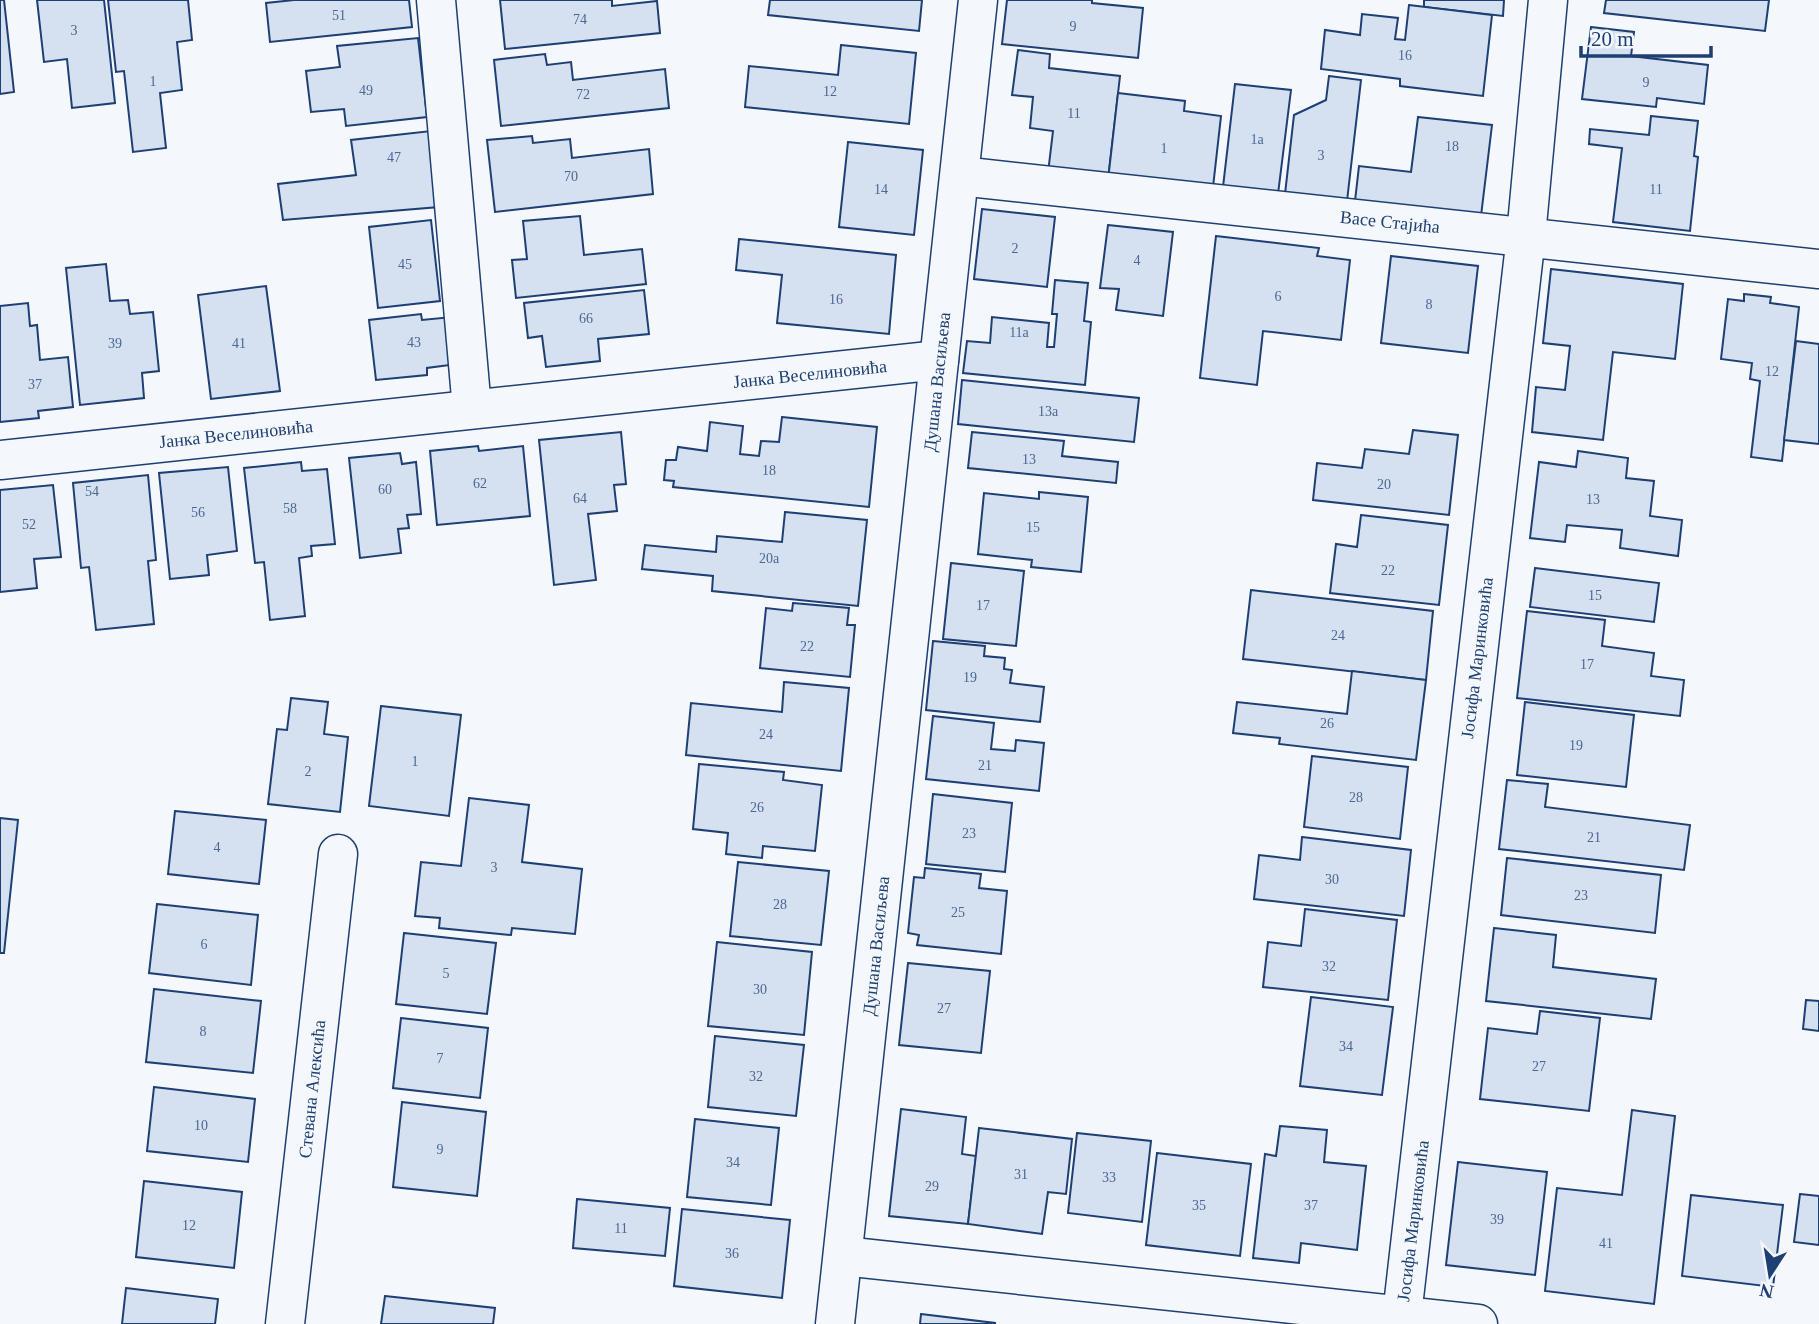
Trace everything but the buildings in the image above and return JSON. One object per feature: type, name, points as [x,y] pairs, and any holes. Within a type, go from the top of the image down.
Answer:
[{"type":"street","points":[[436,0],[472,409]]},
{"type":"street","name":"Душана Васиљева","points":[[835,1324],[978,0]]},
{"type":"street","name":"Јосифа Маринковића","points":[[1402,1315],[1526,236],[1548,0]]},
{"type":"street","name":"Васе Стајића","points":[[960,176],[1819,269]]},
{"type":"street","name":"Јанка Веселиновића","points":[[0,460],[939,360]]},
{"type":"street","name":"Стевана Алексића","points":[[285,1324],[338,854]]},
{"type":"street","points":[[843,1256],[1478,1324]]}]
